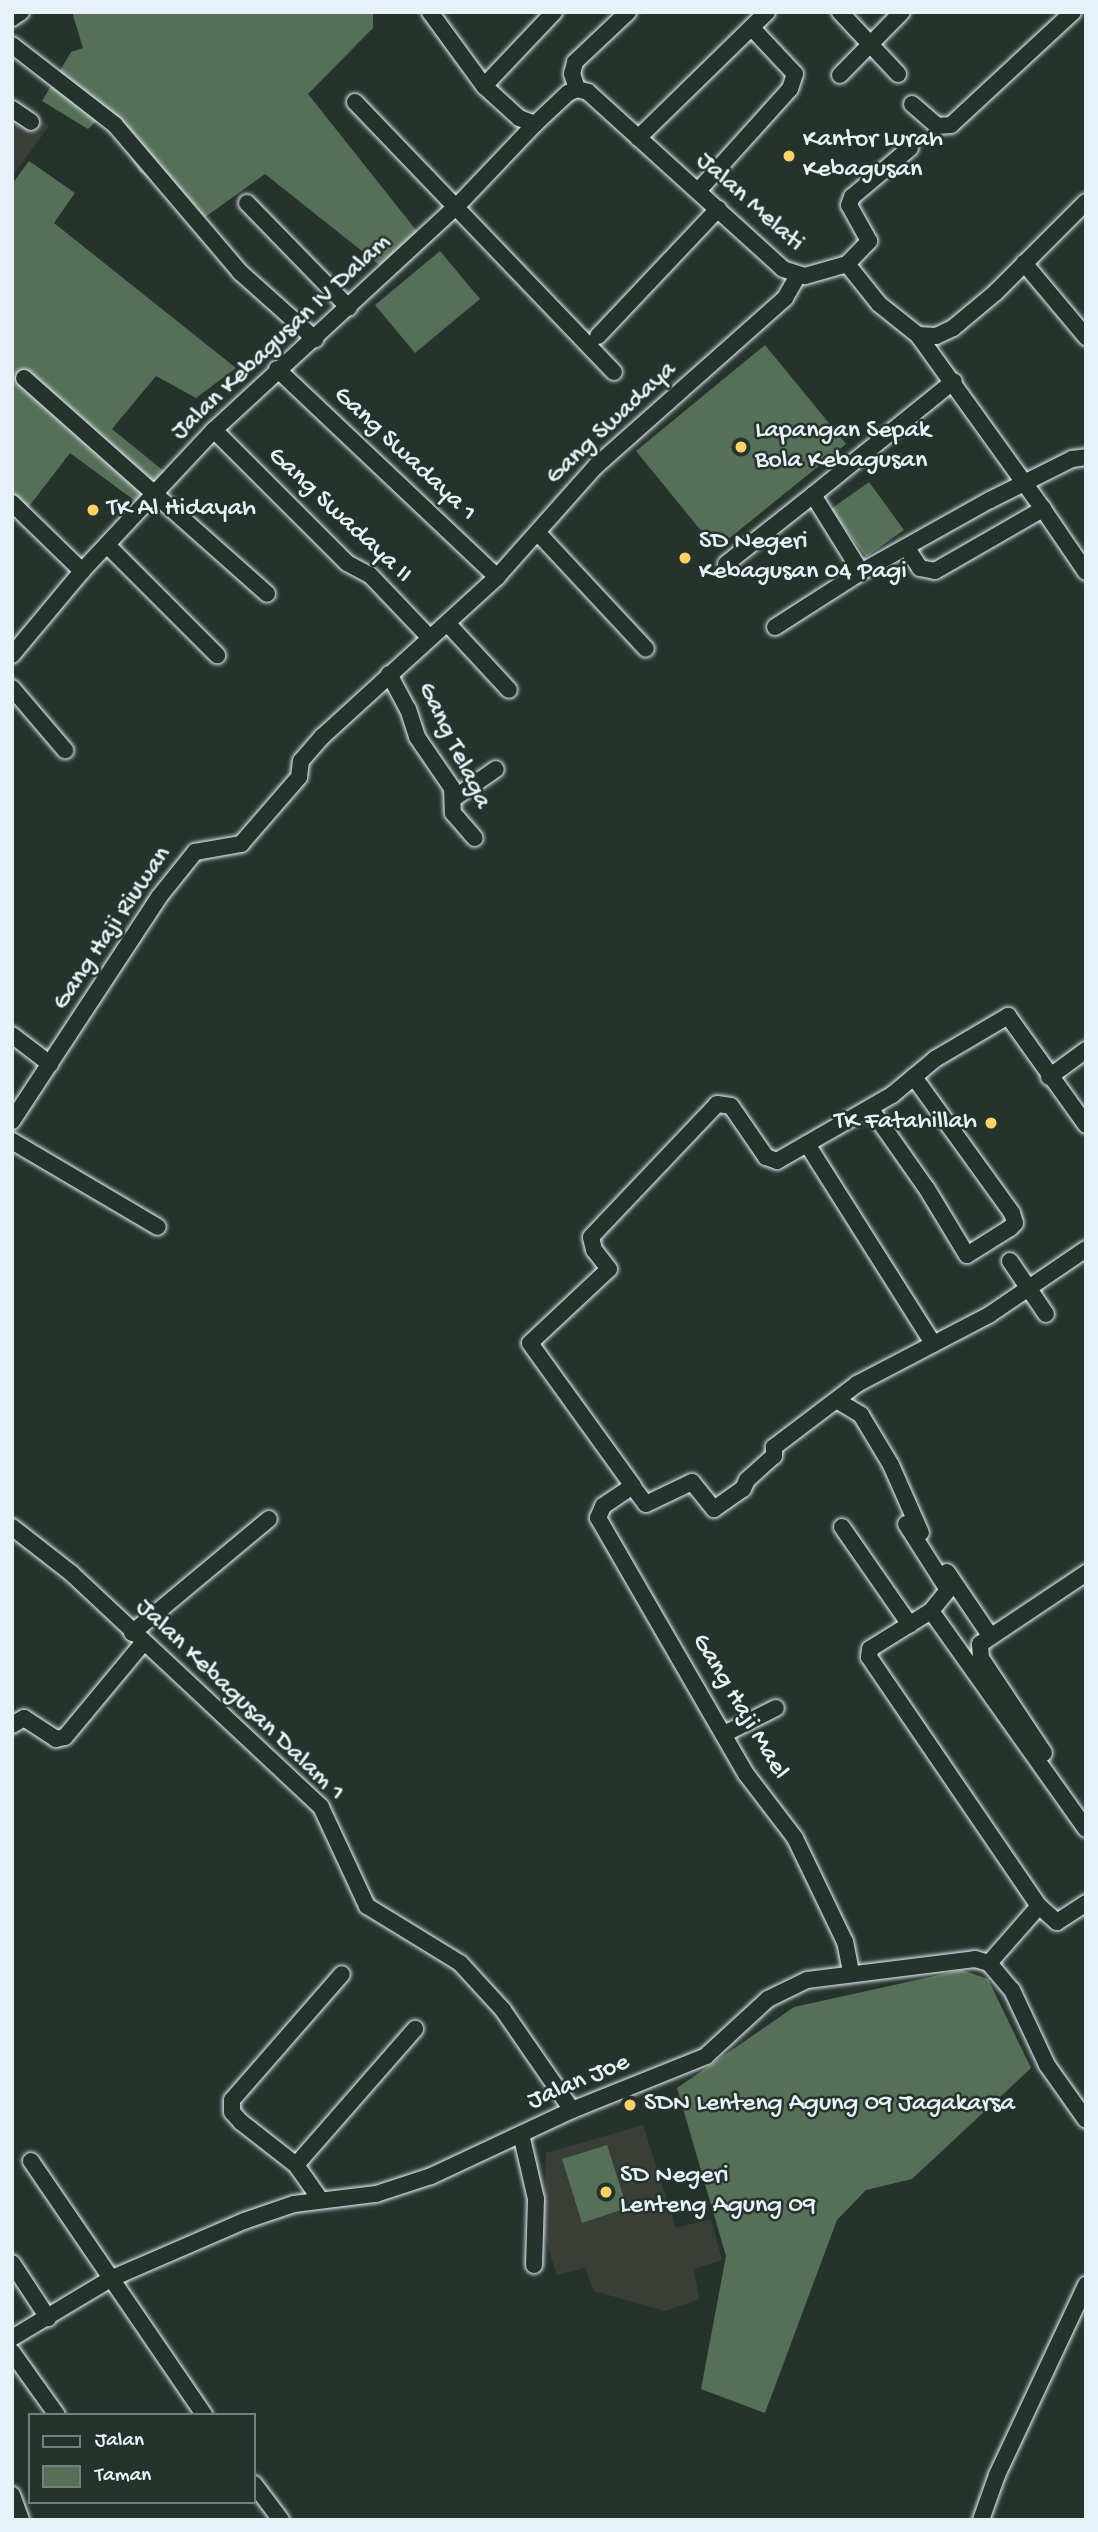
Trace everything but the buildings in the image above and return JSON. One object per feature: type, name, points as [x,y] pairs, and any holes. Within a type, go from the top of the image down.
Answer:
[{"type":"street","points":[[12,18],[21,12]]},
{"type":"street","points":[[430,12],[484,86],[519,118],[534,124],[577,89],[572,74],[575,62],[628,12]]},
{"type":"street","points":[[484,86],[554,12]]},
{"type":"street","points":[[638,138],[767,12]]},
{"type":"street","points":[[840,12],[898,74]]},
{"type":"street","points":[[840,75],[902,12]]},
{"type":"street","points":[[912,104],[937,126],[951,125],[1073,12]]},
{"type":"street","points":[[698,191],[790,89],[795,74],[752,28]]},
{"type":"street","points":[[12,45],[116,125],[240,272],[315,339]]},
{"type":"street","name":"Jalan Melati","points":[[577,89],[588,92],[783,269],[797,277],[847,264]]},
{"type":"street","points":[[355,102],[458,205],[614,372]]},
{"type":"street","points":[[12,109],[31,122]]},
{"type":"street","name":"Jalan Kebagusan IV Dalam","points":[[12,655],[82,570],[214,430],[277,369],[315,339],[458,205],[534,124]]},
{"type":"street","points":[[911,148],[852,197],[849,205],[869,241],[847,264],[879,304],[918,335],[1027,481],[1086,572]]},
{"type":"street","points":[[247,203],[349,308]]},
{"type":"street","points":[[918,335],[936,336],[953,328],[1084,207]]},
{"type":"street","points":[[598,336],[718,209]]},
{"type":"street","points":[[1024,263],[1086,337]]},
{"type":"street","name":"Gang Swadaya","points":[[430,638],[497,577],[596,466],[785,298],[797,277]]},
{"type":"street","name":"Gang Swadaya 1","points":[[277,369],[497,577]]},
{"type":"street","points":[[24,378],[267,594]]},
{"type":"street","points":[[726,564],[954,382]]},
{"type":"street","name":"Gang Swadaya II","points":[[214,430],[347,563],[370,575],[430,638]]},
{"type":"street","points":[[775,627],[860,572],[1027,481],[1086,457]]},
{"type":"street","points":[[813,495],[860,572]]},
{"type":"street","points":[[12,503],[82,570]]},
{"type":"street","points":[[907,548],[920,568],[930,572],[1043,509]]},
{"type":"street","points":[[538,533],[646,649]]},
{"type":"street","points":[[107,545],[217,655]]},
{"type":"street","points":[[447,623],[509,690]]},
{"type":"street","name":"Gang Haji Riuwan","points":[[12,1121],[180,869],[195,852],[241,844],[299,776],[301,761],[389,674],[430,638]]},
{"type":"street","name":"Gang Telaga","points":[[389,674],[408,709],[417,737],[452,789],[453,813],[475,838]]},
{"type":"street","points":[[12,688],[65,750]]},
{"type":"street","points":[[453,799],[496,769]]},
{"type":"street","points":[[1086,1125],[1049,1077],[1008,1016],[870,1108],[771,1161],[731,1106],[718,1104],[591,1237],[594,1250],[609,1269],[531,1340],[531,1348],[646,1504],[692,1482],[714,1509],[743,1489],[747,1480],[774,1456],[774,1447],[857,1384],[989,1315],[1086,1249]]},
{"type":"street","points":[[12,1035],[50,1064]]},
{"type":"street","points":[[1049,1077],[1086,1050]]},
{"type":"street","points":[[870,1108],[927,1189],[967,1255],[1010,1228],[1015,1223],[1012,1213],[914,1077]]},
{"type":"street","points":[[12,1141],[158,1227]]},
{"type":"street","points":[[807,1144],[933,1342]]},
{"type":"street","points":[[1010,1261],[1046,1314]]},
{"type":"street","points":[[838,1401],[861,1415],[891,1465],[923,1537],[991,1637]]},
{"type":"street","name":"Gang Haji Mael","points":[[632,1485],[603,1506],[597,1518],[746,1774],[795,1838],[845,1942],[851,1972]]},
{"type":"street","points":[[12,1726],[24,1718],[56,1738],[65,1737],[137,1638],[269,1519]]},
{"type":"street","points":[[906,1524],[948,1590],[930,1611],[870,1649],[869,1657],[1040,1906],[1057,1922],[1086,1903]]},
{"type":"street","name":"Jalan Kebagusan Dalam 1","points":[[12,1527],[71,1573],[137,1638],[321,1807],[367,1906],[460,1963],[503,2010],[572,2110]]},
{"type":"street","points":[[842,1527],[910,1625]]},
{"type":"street","points":[[1086,1573],[979,1644],[981,1658],[1086,1810]]},
{"type":"street","points":[[930,1611],[1086,1829]]},
{"type":"street","points":[[723,1734],[776,1708]]},
{"type":"street","points":[[1040,1906],[989,1963],[1012,1990],[1047,2065],[1086,2120]]},
{"type":"street","name":"Jalan Joe","points":[[12,2338],[48,2318],[108,2275],[244,2221],[320,2199],[376,2194],[431,2176],[572,2110],[706,2056],[780,1990],[851,1972],[975,1959],[989,1963]]},
{"type":"street","points":[[320,2199],[296,2165],[232,2112],[233,2100],[342,1974]]},
{"type":"street","points":[[296,2165],[415,2029]]},
{"type":"street","points":[[521,2134],[536,2199],[534,2265]]},
{"type":"street","points":[[32,2161],[196,2412]]},
{"type":"street","points":[[12,2263],[48,2318]]},
{"type":"street","points":[[981,2520],[1002,2464],[1086,2285]]},
{"type":"street","points":[[12,2353],[56,2413]]},
{"type":"street","points":[[256,2487],[281,2520]]},
{"type":"street","points":[[19,2498],[21,2520]]},
{"type":"shaded area","points":[[12,100],[49,126],[12,177]]},
{"type":"shaded area","name":"SD Negeri Lenteng Agung 09","points":[[643,2125],[676,2228],[711,2219],[722,2260],[694,2269],[699,2299],[665,2311],[594,2291],[585,2268],[557,2275],[544,2234],[546,2153]]},
{"type":"green space","points":[[72,12],[373,12],[373,28],[308,94],[420,235],[382,267],[265,174],[201,220],[139,171],[104,114],[88,129],[42,101],[71,52],[83,48]]},
{"type":"green space","points":[[29,161],[75,193],[54,223],[236,368],[196,398],[156,376],[112,429],[171,477],[142,506],[70,453],[27,509],[12,499],[12,184]]},
{"type":"green space","points":[[440,251],[480,299],[415,353],[375,305]]},
{"type":"green space","name":"Lapangan Sepak Bola Kebagusan","points":[[765,345],[846,444],[716,549],[636,451]]},
{"type":"green space","points":[[869,482],[904,530],[866,557],[831,509]]},
{"type":"green space","points":[[962,1970],[988,1979],[1031,2068],[912,2179],[866,2190],[837,2220],[765,2413],[701,2389],[726,2256],[677,2088],[794,2007]]},
{"type":"green space","points":[[607,2145],[627,2208],[582,2223],[562,2159]]},
{"type":"place","name":"Kantor Lurah Kebagusan","points":[[789,156]]},
{"type":"place","name":"Lapangan Sepak Bola Kebagusan","points":[[741,447]]},
{"type":"place","name":"TK Al Hidayah","points":[[93,510]]},
{"type":"place","name":"SD Negeri Kebagusan 04 Pagi","points":[[685,558]]},
{"type":"place","name":"TK Fatahillah","points":[[991,1123]]},
{"type":"place","name":"SDN Lenteng Agung 09 Jagakarsa","points":[[630,2105]]},
{"type":"place","name":"SD Negeri Lenteng Agung 09","points":[[606,2192]]}]
